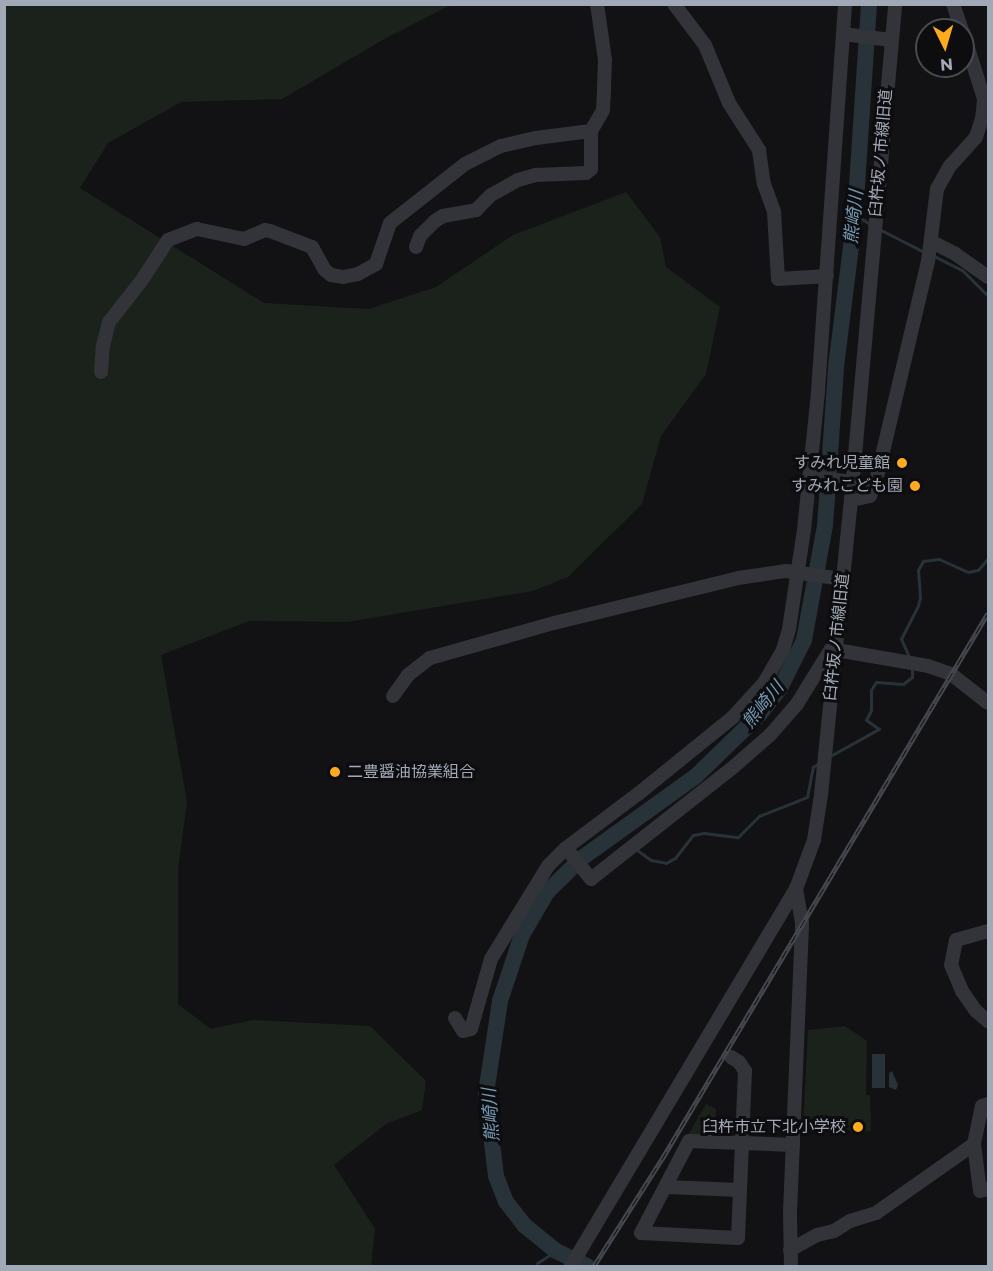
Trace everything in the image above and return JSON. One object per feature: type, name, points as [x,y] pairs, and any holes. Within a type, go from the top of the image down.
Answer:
[{"type":"street","points":[[416,247],[420,237],[435,221],[443,216],[476,210],[491,195],[518,180],[536,175],[586,173],[591,170],[591,131],[603,110],[605,60],[597,4]]},
{"type":"street","points":[[674,4],[705,45],[729,103],[759,150],[764,184],[774,212],[778,279],[826,276]]},
{"type":"street","points":[[455,1018],[463,1031],[471,1029],[491,958],[537,880],[566,849],[704,742],[756,694],[772,671],[786,640],[811,477],[841,97],[845,4]]},
{"type":"street","name":"臼杵坂ノ市線旧道","points":[[571,1266],[796,890],[814,840],[836,649],[839,578],[851,500],[849,481],[874,239],[888,40],[895,4]]},
{"type":"street","points":[[844,34],[888,40]]},
{"type":"street","points":[[851,500],[870,496],[877,477],[928,262],[937,189],[950,166],[982,139],[984,99],[975,70]]},
{"type":"street","points":[[101,372],[103,346],[109,322],[168,240],[197,229],[244,239],[265,230],[312,247],[325,270],[331,275],[343,277],[358,274],[376,264],[390,223],[465,164],[501,146],[536,138],[591,131]]},
{"type":"street","points":[[931,244],[988,276]]},
{"type":"street","points":[[811,477],[849,481]]},
{"type":"street","points":[[393,696],[408,675],[430,658],[460,648],[738,578],[786,571],[839,578]]},
{"type":"street","points":[[566,849],[591,879],[731,769],[770,735],[797,704],[829,651],[836,649],[911,663],[951,674],[988,703]]},
{"type":"street","points":[[790,1258],[802,923],[796,890]]},
{"type":"street","points":[[988,931],[956,940],[951,965],[962,991],[976,1011],[988,1021]]},
{"type":"street","points":[[731,1057],[739,1062],[745,1071],[742,1143],[738,1238],[641,1233],[689,1141],[742,1143],[793,1145]]},
{"type":"street","points":[[988,1104],[982,1106],[974,1144],[980,1191],[988,1189]]},
{"type":"street","points":[[790,1258],[817,1235],[834,1231],[850,1221],[876,1213],[974,1144]]},
{"type":"street","points":[[666,1187],[740,1190]]},
{"type":"shaded area","points":[[5,5],[451,5],[386,38],[282,99],[181,102],[108,143],[80,188],[264,303],[369,309],[436,287],[513,235],[626,192],[660,237],[666,267],[720,307],[706,374],[661,436],[642,504],[568,577],[533,591],[348,622],[249,621],[161,655],[187,802],[178,869],[178,1004],[211,1029],[253,1020],[370,1026],[426,1081],[422,1110],[386,1124],[334,1165],[375,1229],[371,1266],[5,1266]]},
{"type":"shaded area","points":[[845,1026],[867,1041],[866,1095],[870,1095],[871,1131],[808,1132],[803,1128],[808,1030]]},
{"type":"shaded area","points":[[872,1054],[885,1054],[885,1088],[872,1088]]},
{"type":"shaded area","points":[[892,1071],[898,1085],[896,1090],[889,1087],[889,1073]]},
{"type":"shaded area","points":[[706,1104],[716,1109],[714,1138],[688,1135]]},
{"type":"waterway","name":"熊崎川","points":[[587,1266],[556,1251],[525,1226],[506,1202],[496,1176],[486,1093],[500,1001],[522,935],[547,892],[582,858],[696,776],[759,715],[780,688],[804,640],[825,526],[836,367],[855,215],[869,4]]},
{"type":"waterway","points":[[855,215],[870,224]]},
{"type":"waterway","points":[[879,229],[926,253]]},
{"type":"waterway","points":[[932,255],[962,270],[988,296]]},
{"type":"waterway","points":[[910,659],[901,639],[920,598],[918,570],[923,561],[939,559],[968,572],[978,570],[988,558]]},
{"type":"waterway","points":[[830,756],[879,729],[866,720],[871,710],[871,690],[876,682],[903,684],[912,677],[912,668]]},
{"type":"waterway","points":[[637,850],[651,860],[666,863],[675,858],[693,835],[704,833],[738,837],[759,816],[807,797],[813,767],[819,763]]},
{"type":"waterway","points":[[537,1263],[556,1251]]},
{"type":"railway","points":[[594,1266],[662,1159],[988,613]]},
{"type":"place","name":"すみれ児童館","points":[[902,463]]},
{"type":"place","name":"すみれこども園","points":[[915,486]]},
{"type":"place","name":"二豊醤油協業組合","points":[[335,772]]},
{"type":"place","name":"臼杵市立下北小学校","points":[[858,1127]]}]
